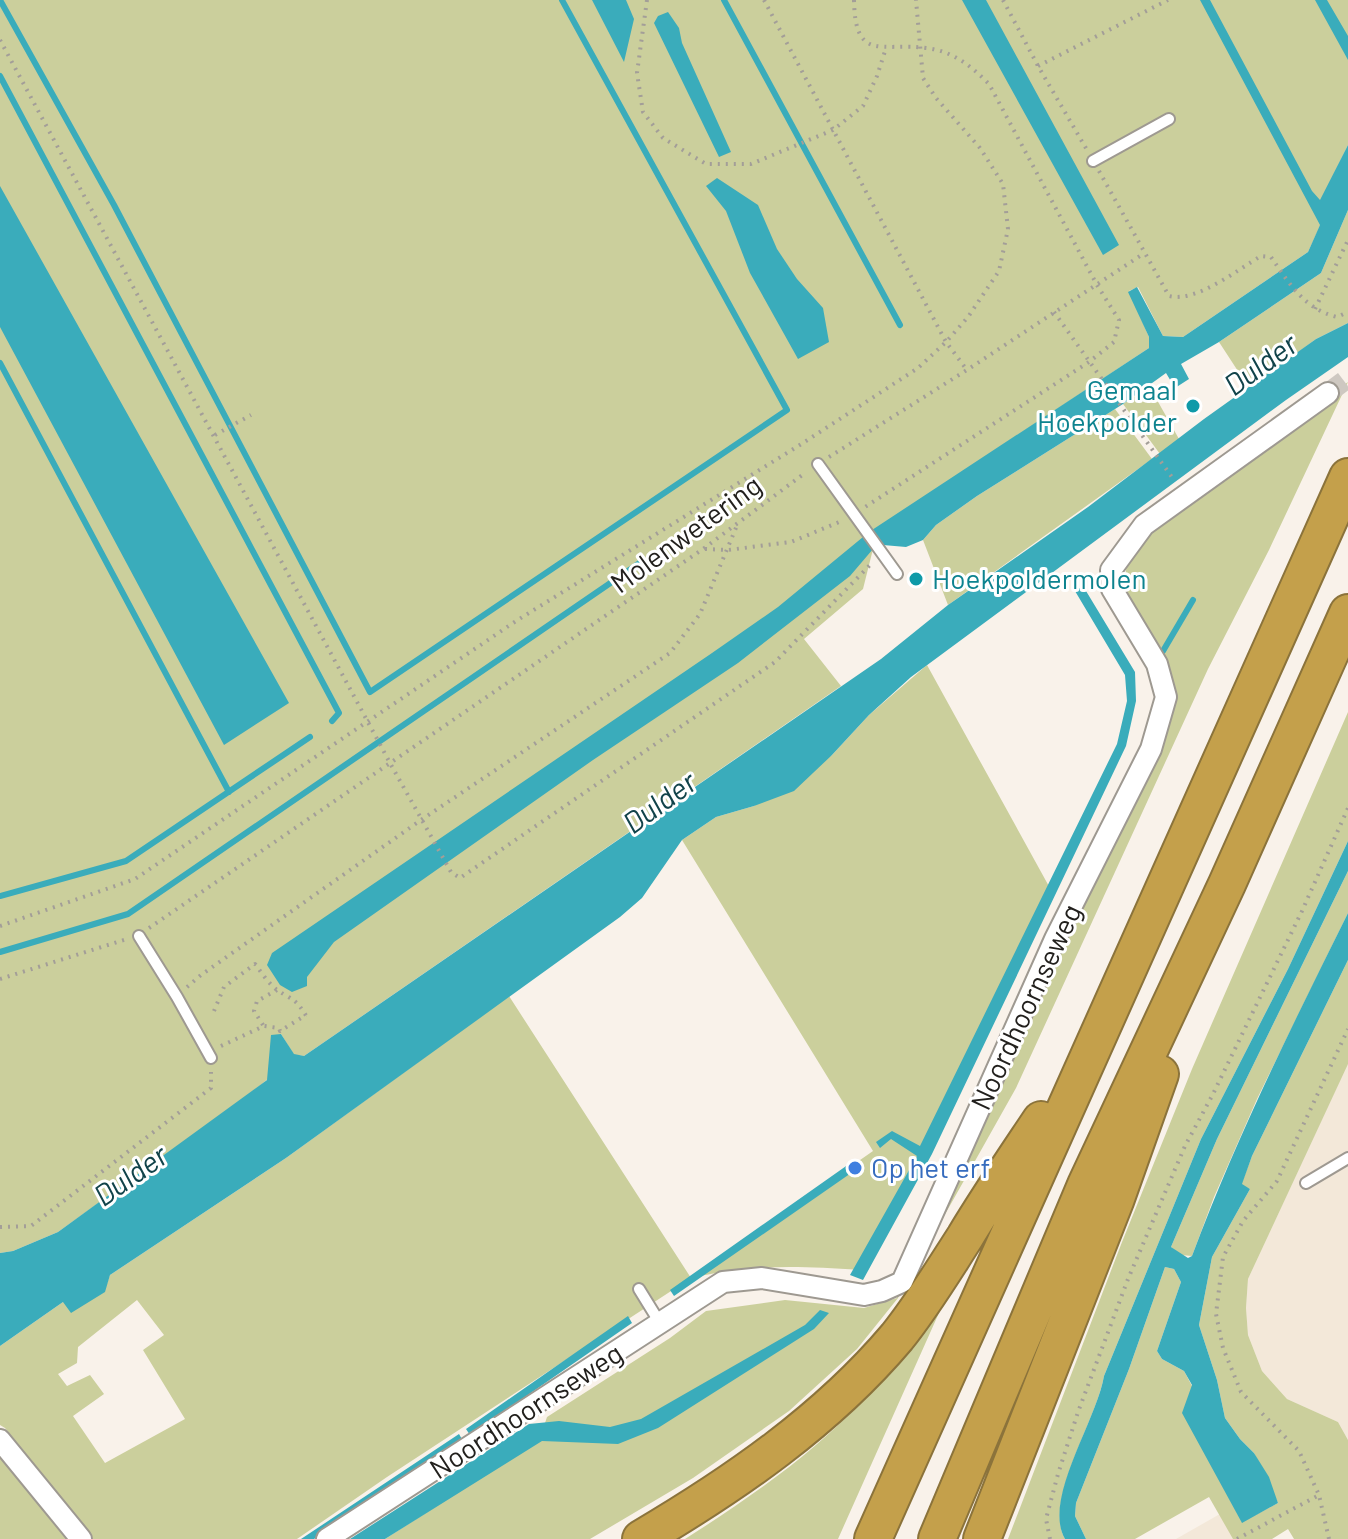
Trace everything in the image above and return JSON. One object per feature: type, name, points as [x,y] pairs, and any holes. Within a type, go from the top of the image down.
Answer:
[{"type":"highway","points":[[873,1539],[1348,477]]},
{"type":"highway","points":[[937,1539],[1086,1185],[1227,884],[1348,613]]},
{"type":"highway","points":[[982,1539],[1115,1201],[1227,884]]},
{"type":"highway","points":[[641,1539],[716,1493],[786,1443],[836,1399],[897,1337],[935,1284],[1103,1025]]},
{"type":"street","name":"Noordhoornseweg","points":[[327,1539],[723,1282],[762,1278],[864,1295],[902,1282],[1055,939],[1151,749],[1166,697],[1157,664],[1112,589],[1111,570],[1144,525],[1328,393]]},
{"type":"street","points":[[0,1440],[81,1539]]},
{"type":"lane","points":[[1093,161],[1169,119]]},
{"type":"lane","points":[[818,464],[897,574]]},
{"type":"lane","points":[[139,936],[209,1055]]},
{"type":"lane","points":[[1306,1183],[1348,1158]]},
{"type":"lane","points":[[639,1289],[660,1323]]},
{"type":"path","points":[[647,0],[637,73],[643,112],[663,138],[706,164],[751,164],[833,130],[863,106],[886,48]]},
{"type":"path","points":[[764,0],[946,342],[967,370]]},
{"type":"path","points":[[703,549],[728,550],[791,542],[837,525],[1089,362],[1114,342],[1119,320],[989,84],[969,64],[948,53],[870,45],[860,35],[854,19],[854,0]]},
{"type":"path","points":[[0,926],[135,879],[516,621],[918,368],[946,342],[968,317],[999,271],[1008,229],[1003,184],[980,148],[936,98],[923,78],[916,0]]},
{"type":"path","points":[[1003,0],[1169,296],[1180,299],[1196,295],[1261,256],[1271,257],[1300,297],[1315,309],[1337,317],[1348,312]]},
{"type":"path","points":[[1038,66],[1168,0]]},
{"type":"path","points":[[0,40],[383,751],[451,872],[460,878],[775,662],[882,551]]},
{"type":"path","points":[[1315,309],[1348,240]]},
{"type":"path","name":"Molenwetering","points":[[0,979],[139,936],[703,549],[818,464],[1143,254]]},
{"type":"path","points":[[1054,312],[1180,488]]},
{"type":"path","points":[[215,435],[251,415]]},
{"type":"path","points":[[177,997],[201,975],[421,820],[670,653],[700,614],[739,520]]},
{"type":"path","points":[[1050,1539],[1046,1519],[1058,1474],[1128,1279],[1185,1146],[1302,911],[1348,808]]},
{"type":"path","points":[[0,1227],[31,1226],[211,1088],[209,1055],[264,1026],[279,1028],[280,1031],[307,1016],[289,995],[277,990],[255,964],[224,987],[214,1011]]},
{"type":"path","points":[[264,1026],[254,1011],[257,1001],[277,990]]},
{"type":"path","points":[[1329,1539],[1319,1495],[1299,1451],[1241,1392],[1223,1348],[1216,1314],[1223,1257],[1243,1221],[1277,1181],[1348,1029]]},
{"type":"path","points":[[1237,1539],[1319,1495]]},
{"type":"shaded area","points":[[1348,1063],[1348,1440],[1338,1422],[1287,1399],[1262,1371],[1248,1335],[1246,1308],[1248,1279]]},
{"type":"shaded area","points":[[1241,1502],[1262,1539],[1176,1539]]},
{"type":"green space","points":[[0,0],[1348,0],[1348,145],[1321,200],[1320,226],[1308,252],[1183,337],[1163,336],[1138,287],[1129,291],[1149,337],[1149,348],[864,537],[873,549],[863,589],[804,639],[841,686],[304,1056],[294,1055],[281,1034],[269,1078],[245,1098],[58,1232],[13,1251],[0,1253]]},
{"type":"green space","points":[[1348,210],[1348,323],[1316,339],[1249,388],[1219,342],[1321,273]]},
{"type":"green space","points":[[1348,382],[1269,550],[1208,669],[1016,1088],[898,1298],[857,1349],[789,1411],[693,1478],[590,1539],[385,1539],[524,1450],[541,1435],[547,1417],[670,1338],[706,1311],[785,1300],[864,1308],[897,1298],[893,1286],[1154,729],[1167,674],[1122,595],[1127,564],[1144,534]]},
{"type":"green space","points":[[1148,384],[1179,439],[1160,454],[1123,404]]},
{"type":"green space","points":[[1115,409],[1152,459],[948,605],[923,540],[936,525],[977,496]]},
{"type":"green space","points":[[927,665],[1051,890],[1004,994],[859,1270],[775,1267],[691,1278],[873,1151],[682,840],[716,817],[754,806],[832,755],[869,715]]},
{"type":"green space","points":[[1348,712],[1348,841],[1288,969],[1201,1139],[1104,1376],[1066,1482],[1060,1523],[1065,1539],[1008,1539],[1192,1069]]},
{"type":"green space","points":[[1348,871],[1348,913],[1257,1099],[1192,1256],[1181,1255],[1171,1247],[1217,1139]]},
{"type":"green space","points":[[1348,960],[1348,1064],[1248,1279],[1246,1308],[1248,1335],[1262,1371],[1287,1399],[1338,1422],[1348,1440],[1348,1539],[1294,1539],[1288,1529],[1272,1539],[1233,1539],[1209,1497],[1135,1539],[1086,1539],[1075,1516],[1076,1503],[1165,1267],[1174,1269],[1181,1282],[1157,1351],[1162,1359],[1184,1371],[1192,1386],[1216,1474],[1242,1522],[1278,1503],[1254,1453],[1225,1418],[1217,1380],[1199,1325],[1212,1257],[1250,1189],[1241,1185],[1252,1156]]},
{"type":"green space","points":[[509,996],[691,1278],[297,1539],[92,1539],[0,1425],[0,1346],[63,1302],[104,1292],[110,1275],[286,1158]],"holes":[[[137,1300],[164,1335],[143,1350],[185,1419],[105,1463],[73,1416],[104,1394],[90,1375],[67,1386],[58,1374],[77,1363],[78,1347]]]},
{"type":"green space","points":[[955,1277],[838,1539],[685,1539],[778,1475],[843,1420],[876,1386]]},
{"type":"green space","points":[[0,1453],[6,1459],[68,1539],[0,1539]]},
{"type":"water","points":[[592,0],[626,0],[634,19],[624,62]]},
{"type":"water","points":[[962,0],[986,0],[1119,245],[1103,255]]},
{"type":"water","points":[[1200,0],[1210,0],[1312,191],[1320,200],[1348,145],[1348,210],[1321,273],[1181,364],[1189,379],[1175,388],[1166,373],[1123,404],[977,496],[936,525],[923,540],[906,547],[883,545],[872,530],[1149,348],[1149,337],[1128,292],[1137,287],[1163,336],[1183,337],[1308,252],[1320,225]]},
{"type":"water","points":[[1315,0],[1327,0],[1348,36],[1348,60]]},
{"type":"water","points":[[668,12],[679,28],[682,43],[731,152],[719,157],[654,23],[658,16]]},
{"type":"water","points":[[717,178],[758,205],[777,249],[797,279],[823,308],[829,342],[798,359],[750,273],[726,211],[706,186]]},
{"type":"water","points":[[0,186],[289,703],[224,745],[0,327]]},
{"type":"water","points":[[1348,323],[1348,357],[911,677],[794,791],[716,817],[682,840],[642,898],[620,917],[286,1158],[110,1275],[105,1292],[71,1313],[63,1302],[0,1346],[0,1253],[13,1251],[58,1232],[267,1080],[271,1035],[281,1034],[294,1054],[304,1056],[881,659],[948,605],[1088,507],[1204,419],[1316,339]]},
{"type":"water","points":[[863,537],[873,549],[850,576],[738,663],[593,760],[334,942],[307,977],[307,986],[292,992],[280,985],[267,965],[272,953],[778,607]]},
{"type":"water","points":[[1083,586],[1135,672],[1136,701],[1126,746],[932,1154],[863,1280],[850,1275],[917,1156],[891,1139],[880,1148],[876,1142],[892,1131],[920,1146],[1117,744],[1127,701],[1125,675],[1075,591]]},
{"type":"water","points":[[1348,841],[1348,871],[1217,1139],[1171,1247],[1188,1258],[1192,1256],[1246,1125],[1348,913],[1348,960],[1252,1156],[1242,1184],[1250,1189],[1212,1257],[1199,1325],[1217,1380],[1225,1418],[1269,1477],[1278,1503],[1242,1523],[1182,1413],[1192,1385],[1184,1371],[1162,1359],[1157,1351],[1181,1282],[1174,1269],[1165,1267],[1076,1503],[1075,1516],[1086,1539],[1065,1539],[1060,1523],[1060,1503],[1065,1482],[1104,1376],[1201,1139],[1288,969]]},
{"type":"water","points":[[849,1164],[854,1171],[674,1296],[670,1290]]},
{"type":"water","points":[[820,1310],[829,1313],[814,1329],[658,1428],[618,1444],[542,1441],[385,1539],[350,1539],[529,1424],[559,1421],[610,1427],[641,1419],[805,1325]]},
{"type":"water","points":[[628,1316],[632,1323],[470,1435],[466,1429]]},
{"type":"water","points":[[459,1434],[463,1441],[314,1539],[301,1539]]},
{"type":"waterway","points":[[0,0],[114,205],[370,692],[787,410],[562,0]]},
{"type":"waterway","points":[[724,0],[900,325]]},
{"type":"waterway","points":[[0,76],[339,713],[332,721]]},
{"type":"waterway","points":[[0,363],[229,792]]},
{"type":"waterway","points":[[0,952],[128,914],[641,562]]},
{"type":"waterway","points":[[1163,651],[1193,600]]},
{"type":"waterway","points":[[0,896],[126,861],[310,737]]},
{"type":"tunnel","points":[[1328,393],[1348,378]]},
{"type":"place","name":"Gemaal Hoekpolder","points":[[1193,406]]},
{"type":"place","name":"Hoekpoldermolen","points":[[916,579]]},
{"type":"place","name":"Op het erf","points":[[855,1168]]},
{"type":"water label","name":"Dulder","points":[[1261,365]]},
{"type":"water label","name":"Dulder","points":[[660,803]]},
{"type":"water label","name":"Dulder","points":[[131,1176]]}]
